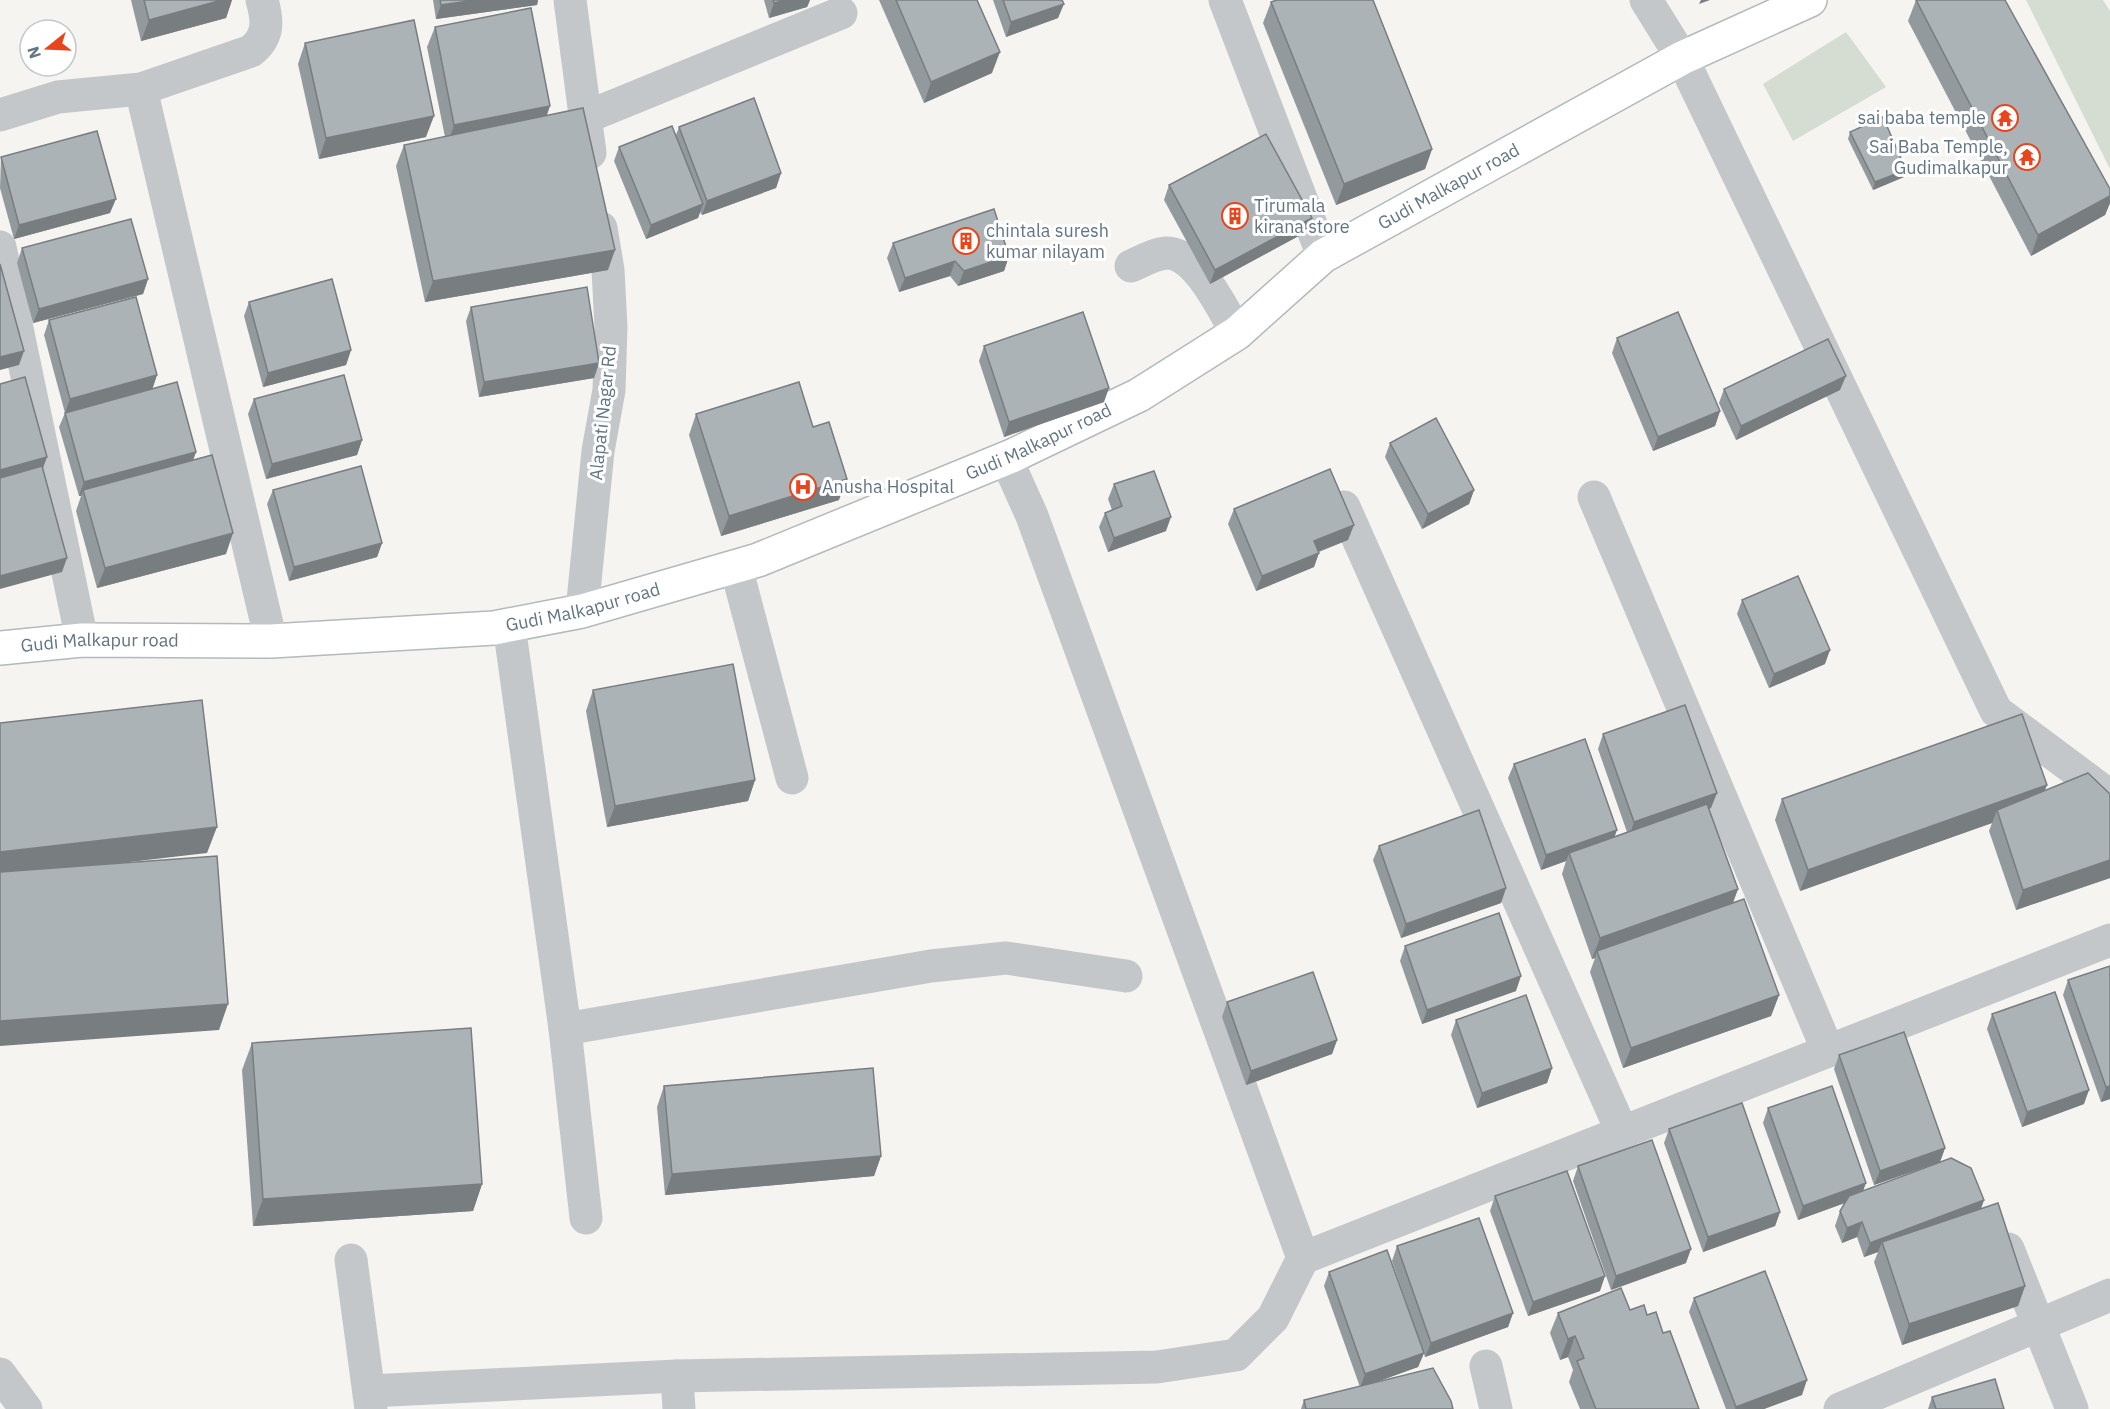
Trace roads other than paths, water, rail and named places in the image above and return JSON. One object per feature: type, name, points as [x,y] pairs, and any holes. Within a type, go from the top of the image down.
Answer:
[{"type":"street","points":[[0,115],[58,97],[141,88],[251,51],[262,43],[268,22],[262,0]]},
{"type":"street","name":"Alapati Nagar Rd","points":[[570,0],[584,118],[608,270],[611,327],[609,390],[598,452],[582,611]]},
{"type":"street","points":[[1225,0],[1323,256]]},
{"type":"street","points":[[1646,0],[1682,58],[1996,711],[2110,796]]},
{"type":"street","name":"Gudi Malkapur road","points":[[0,648],[82,640],[271,641],[509,625],[582,611],[758,560],[1006,458],[1139,395],[1237,333],[1323,256],[1682,58],[1810,0]]},
{"type":"street","points":[[584,118],[841,13]]},
{"type":"street","points":[[141,88],[271,641]]},
{"type":"street","points":[[0,247],[82,640]]},
{"type":"street","points":[[1131,266],[1167,253],[1186,258],[1198,271],[1237,333]]},
{"type":"street","points":[[1006,458],[1036,527],[1303,1258]]},
{"type":"street","points":[[1594,497],[1828,1051]]},
{"type":"street","points":[[1344,507],[1622,1132]]},
{"type":"street","points":[[736,567],[792,778]]},
{"type":"street","points":[[509,625],[565,1029],[586,1218]]},
{"type":"street","points":[[351,1260],[370,1400],[677,1376],[1157,1367],[1236,1355],[1273,1318],[1303,1258],[2110,940]]},
{"type":"street","points":[[565,1029],[931,966],[1006,958],[1126,976]]},
{"type":"street","points":[[2004,1241],[2072,1409]]},
{"type":"street","points":[[1852,1407],[2039,1328],[2110,1295]]},
{"type":"street","points":[[1486,1366],[1496,1409]]},
{"type":"street","points":[[0,1374],[26,1409]]},
{"type":"street","points":[[677,1376],[679,1409]]},
{"type":"place","name":"sai baba temple","points":[[2005,118]]},
{"type":"place","name":"Sai Baba Temple, Gudimalkapur","points":[[2027,157]]},
{"type":"place","name":"Tirumala kirana store","points":[[1235,216]]},
{"type":"place","name":"chintala suresh kumar nilayam","points":[[966,241]]},
{"type":"place","name":"Anusha Hospital","points":[[803,487]]}]
